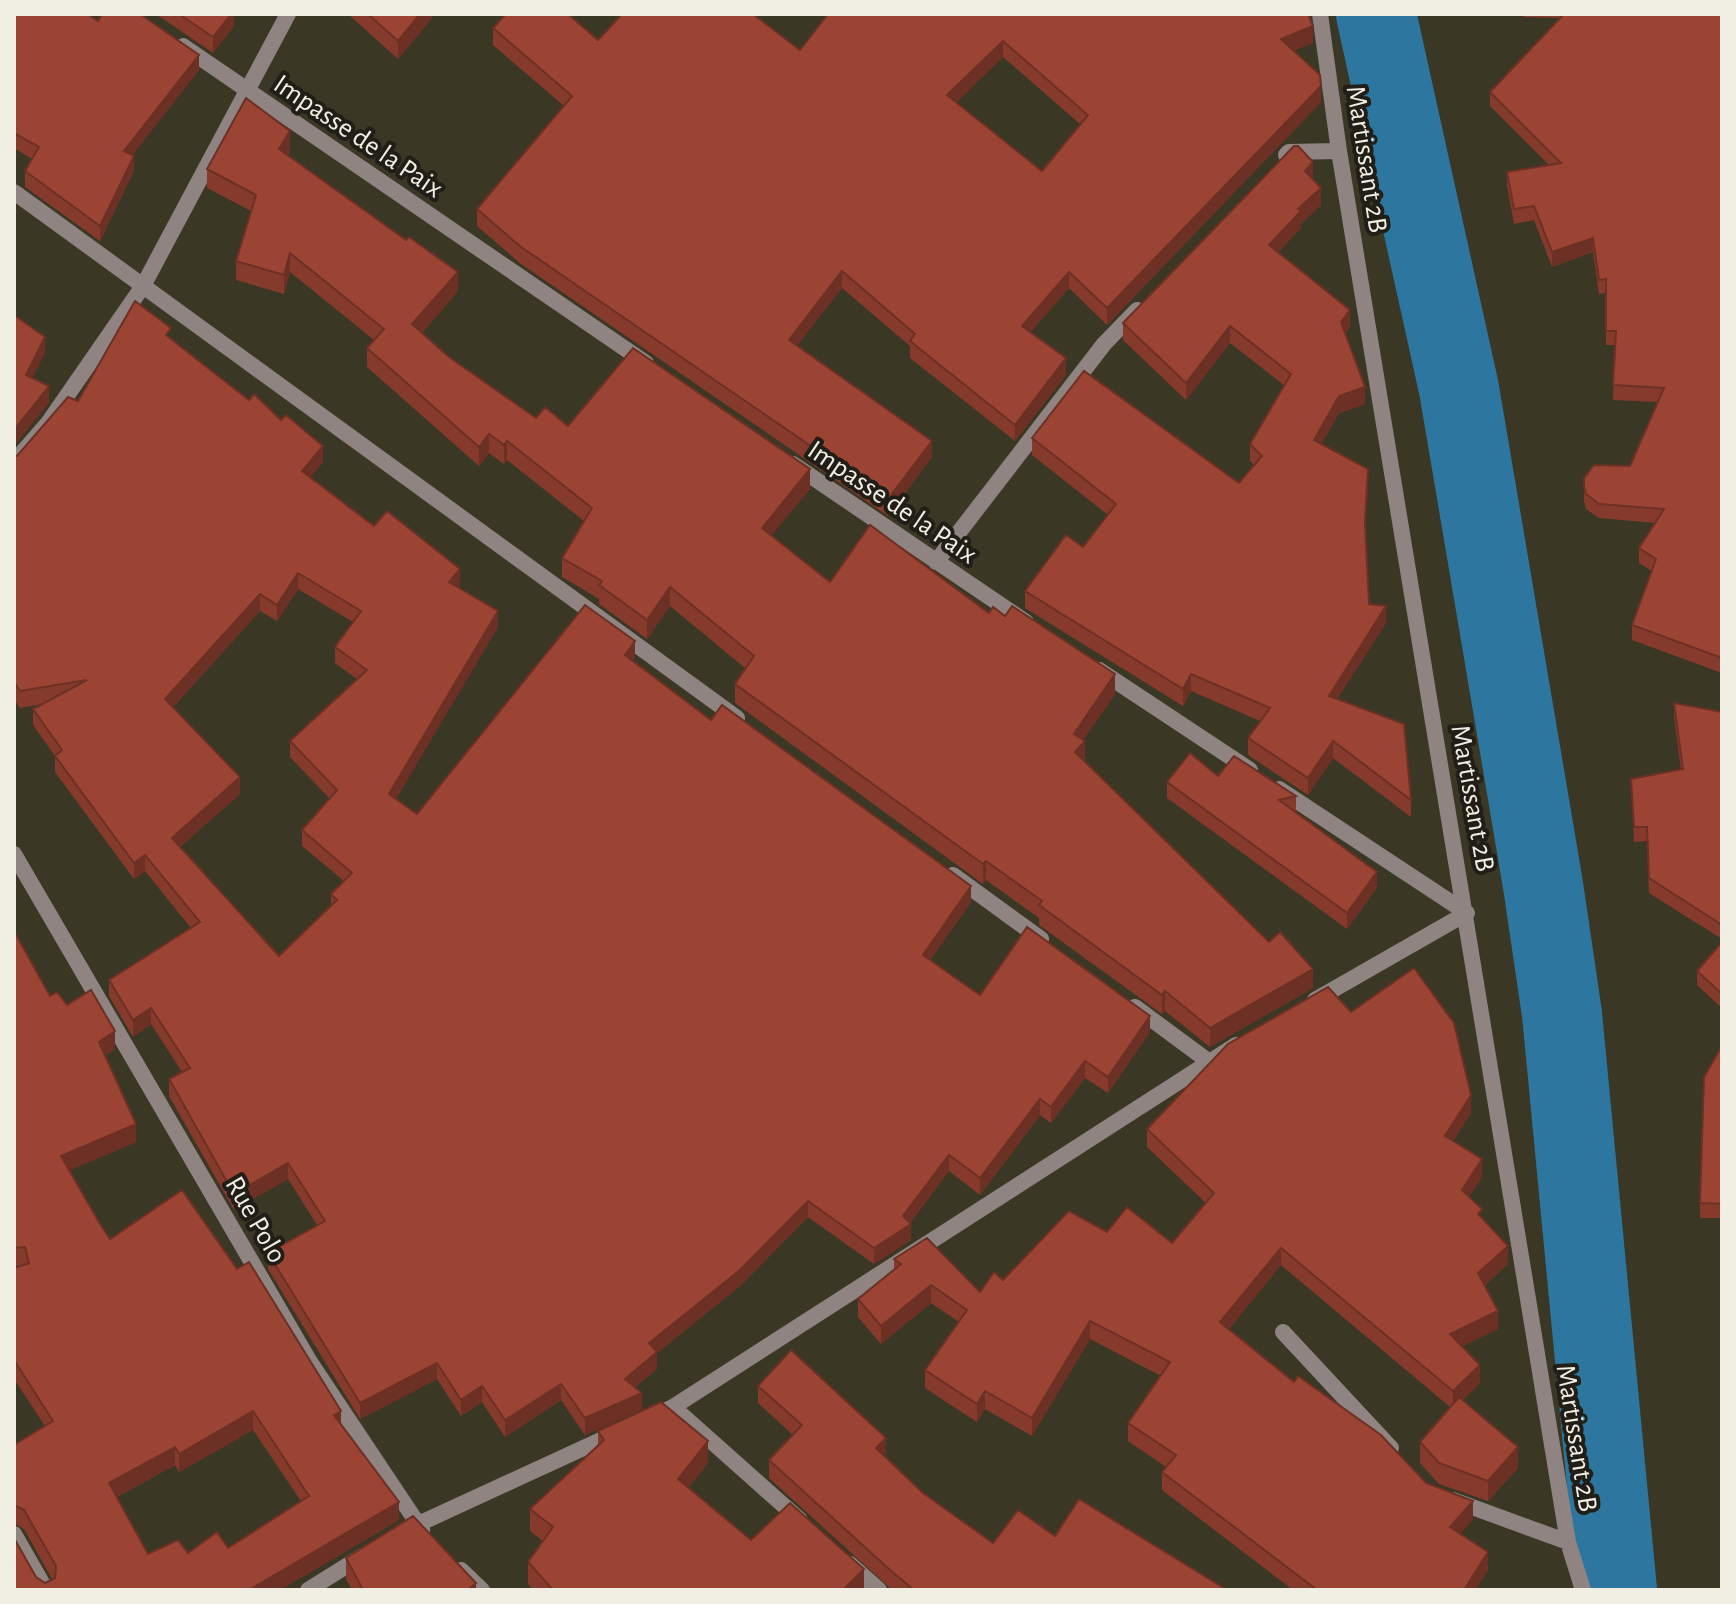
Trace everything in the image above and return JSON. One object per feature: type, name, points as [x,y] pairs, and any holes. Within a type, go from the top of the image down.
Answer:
[{"type":"street","points":[[14,462],[48,423],[143,286],[245,88],[288,14]]},
{"type":"street","name":"Martissant 2B","points":[[1320,14],[1339,151],[1467,913],[1568,1542],[1583,1590]]},
{"type":"street","name":"Impasse de la Paix","points":[[173,39],[662,374]]},
{"type":"street","points":[[1278,163],[1289,152],[1339,151]]},
{"type":"street","points":[[14,192],[746,725]]},
{"type":"street","points":[[936,562],[1104,344],[1148,299]]},
{"type":"street","name":"Impasse de la Paix","points":[[779,455],[1042,632]]},
{"type":"street","points":[[1082,659],[1467,913],[1304,1007]]},
{"type":"street","name":"Rue Polo","points":[[14,854],[310,1362],[415,1523],[482,1590]]},
{"type":"street","points":[[939,865],[1054,949]]},
{"type":"street","points":[[1118,995],[1208,1061]]},
{"type":"street","points":[[308,1590],[415,1523],[673,1407],[1208,1061],[1249,1038]]},
{"type":"street","points":[[1283,1332],[1401,1458]]},
{"type":"street","points":[[673,1407],[810,1529]]},
{"type":"street","points":[[1433,1493],[1568,1542]]},
{"type":"street","points":[[14,1534],[46,1590]]},
{"type":"street","points":[[833,1549],[879,1590]]},
{"type":"building","points":[[14,14],[87,14],[98,21],[102,14],[140,14],[199,55],[124,151],[134,156],[100,226],[25,171],[39,147],[14,133]]},
{"type":"building","points":[[179,14],[231,14],[213,37]]},
{"type":"building","points":[[368,14],[420,14],[398,41]]},
{"type":"building","points":[[506,14],[568,14],[598,40],[622,14],[753,14],[800,50],[828,14],[1308,14],[1313,26],[1281,39],[1320,75],[1321,86],[1107,308],[1069,272],[1022,326],[1066,358],[1015,425],[910,341],[915,334],[842,271],[789,340],[932,441],[888,499],[521,247],[477,209],[572,96],[493,28]],"holes":[[[1003,41],[1088,115],[1042,171],[947,95]]]},
{"type":"building","points":[[1564,14],[1722,14],[1722,658],[1632,625],[1656,559],[1639,548],[1664,509],[1599,504],[1586,494],[1584,478],[1594,465],[1630,466],[1664,388],[1613,385],[1616,331],[1606,331],[1606,279],[1599,280],[1593,238],[1552,252],[1534,206],[1514,209],[1507,172],[1561,163],[1490,92]]},
{"type":"building","points":[[246,98],[290,131],[279,149],[406,240],[409,237],[458,272],[412,324],[449,357],[536,418],[545,407],[568,426],[633,348],[810,469],[762,528],[830,582],[870,525],[989,613],[993,607],[1005,616],[1012,606],[1115,674],[1074,734],[1085,741],[1075,752],[1269,942],[1280,932],[1313,969],[1210,1028],[1165,991],[1162,995],[1039,905],[1042,901],[986,861],[983,864],[735,684],[754,656],[670,587],[647,620],[599,585],[602,581],[562,558],[592,508],[507,441],[504,445],[489,434],[479,447],[367,348],[384,329],[290,253],[284,275],[236,261],[256,195],[207,169]]},
{"type":"building","points":[[1294,146],[1298,146],[1313,162],[1305,171],[1321,188],[1298,209],[1301,211],[1269,245],[1350,310],[1341,322],[1365,387],[1339,396],[1314,440],[1368,469],[1365,522],[1369,604],[1386,606],[1329,696],[1404,724],[1411,800],[1333,741],[1308,778],[1248,738],[1270,708],[1191,674],[1183,689],[1025,591],[1066,535],[1083,547],[1116,504],[1032,438],[1084,371],[1239,483],[1262,456],[1250,444],[1291,374],[1230,326],[1186,383],[1123,323]]},
{"type":"building","points":[[135,301],[171,328],[166,335],[249,400],[254,394],[281,420],[286,415],[323,446],[302,471],[374,526],[387,511],[460,569],[449,582],[498,611],[389,794],[417,814],[585,605],[635,641],[625,655],[711,720],[722,705],[971,886],[923,955],[980,995],[1027,927],[1150,1016],[1108,1077],[1085,1061],[1051,1107],[1040,1099],[980,1178],[949,1155],[903,1216],[911,1224],[874,1248],[808,1201],[740,1270],[649,1343],[657,1352],[625,1379],[642,1393],[585,1418],[561,1384],[505,1420],[482,1386],[461,1400],[437,1363],[360,1403],[268,1253],[325,1221],[288,1163],[234,1194],[169,1079],[190,1068],[151,1008],[133,1020],[109,980],[200,922],[145,855],[134,863],[55,756],[62,750],[33,709],[87,680],[20,691],[14,682],[14,456],[68,397],[78,401]],"holes":[[[298,573],[361,611],[335,647],[367,670],[290,741],[337,790],[302,830],[352,873],[331,894],[337,900],[279,956],[172,838],[240,777],[165,699],[260,594],[277,605]]]},
{"type":"building","points":[[14,315],[45,337],[26,375],[49,386],[14,430]]},
{"type":"building","points":[[1674,703],[1722,712],[1722,925],[1649,878],[1647,827],[1634,827],[1631,779],[1683,769]]},
{"type":"building","points":[[1190,753],[1218,776],[1234,756],[1296,796],[1279,800],[1377,872],[1347,913],[1167,782]]},
{"type":"building","points":[[14,931],[50,996],[57,992],[67,1005],[91,990],[115,1031],[99,1042],[136,1124],[61,1156],[110,1239],[182,1190],[237,1269],[249,1262],[341,1411],[334,1415],[399,1502],[249,1590],[14,1590],[14,1538],[36,1577],[45,1583],[55,1578],[56,1566],[24,1510],[14,1505],[14,1445],[53,1421],[14,1360],[14,1268],[29,1263],[25,1247],[14,1248]],"holes":[[[253,1411],[309,1496],[228,1548],[217,1532],[188,1553],[178,1540],[148,1554],[109,1483],[175,1447],[179,1454]]]},
{"type":"building","points":[[1722,942],[1722,994],[1697,971]]},
{"type":"building","points":[[1414,968],[1454,1023],[1471,1095],[1445,1136],[1482,1159],[1462,1190],[1482,1209],[1478,1214],[1508,1246],[1478,1273],[1498,1311],[1450,1334],[1480,1365],[1453,1391],[1281,1248],[1220,1322],[1294,1382],[1298,1376],[1381,1435],[1426,1483],[1473,1501],[1450,1527],[1488,1552],[1464,1590],[1317,1590],[1162,1472],[1176,1455],[1128,1423],[1170,1362],[1090,1321],[1032,1418],[985,1391],[977,1404],[925,1370],[967,1310],[931,1285],[881,1326],[858,1299],[901,1264],[894,1259],[927,1238],[980,1292],[994,1272],[1003,1280],[1069,1211],[1107,1232],[1127,1207],[1172,1243],[1214,1193],[1147,1129],[1228,1044],[1328,987],[1351,1012]]},
{"type":"building","points":[[1722,1046],[1722,1204],[1700,1203],[1704,1077]]},
{"type":"building","points":[[791,1350],[886,1438],[876,1448],[923,1493],[993,1543],[1018,1510],[1055,1536],[1079,1499],[1227,1590],[914,1590],[769,1460],[802,1425],[758,1386]]},
{"type":"building","points":[[1459,1397],[1518,1447],[1488,1481],[1439,1463],[1420,1442]]},
{"type":"building","points":[[661,1402],[708,1441],[678,1479],[751,1540],[790,1503],[864,1569],[843,1590],[553,1590],[528,1562],[553,1527],[530,1509],[604,1440],[598,1431]]},
{"type":"building","points":[[413,1516],[476,1583],[468,1590],[363,1590],[346,1558]]},
{"type":"waterway","points":[[1376,14],[1459,389],[1543,885],[1562,1014],[1617,1590]]}]
